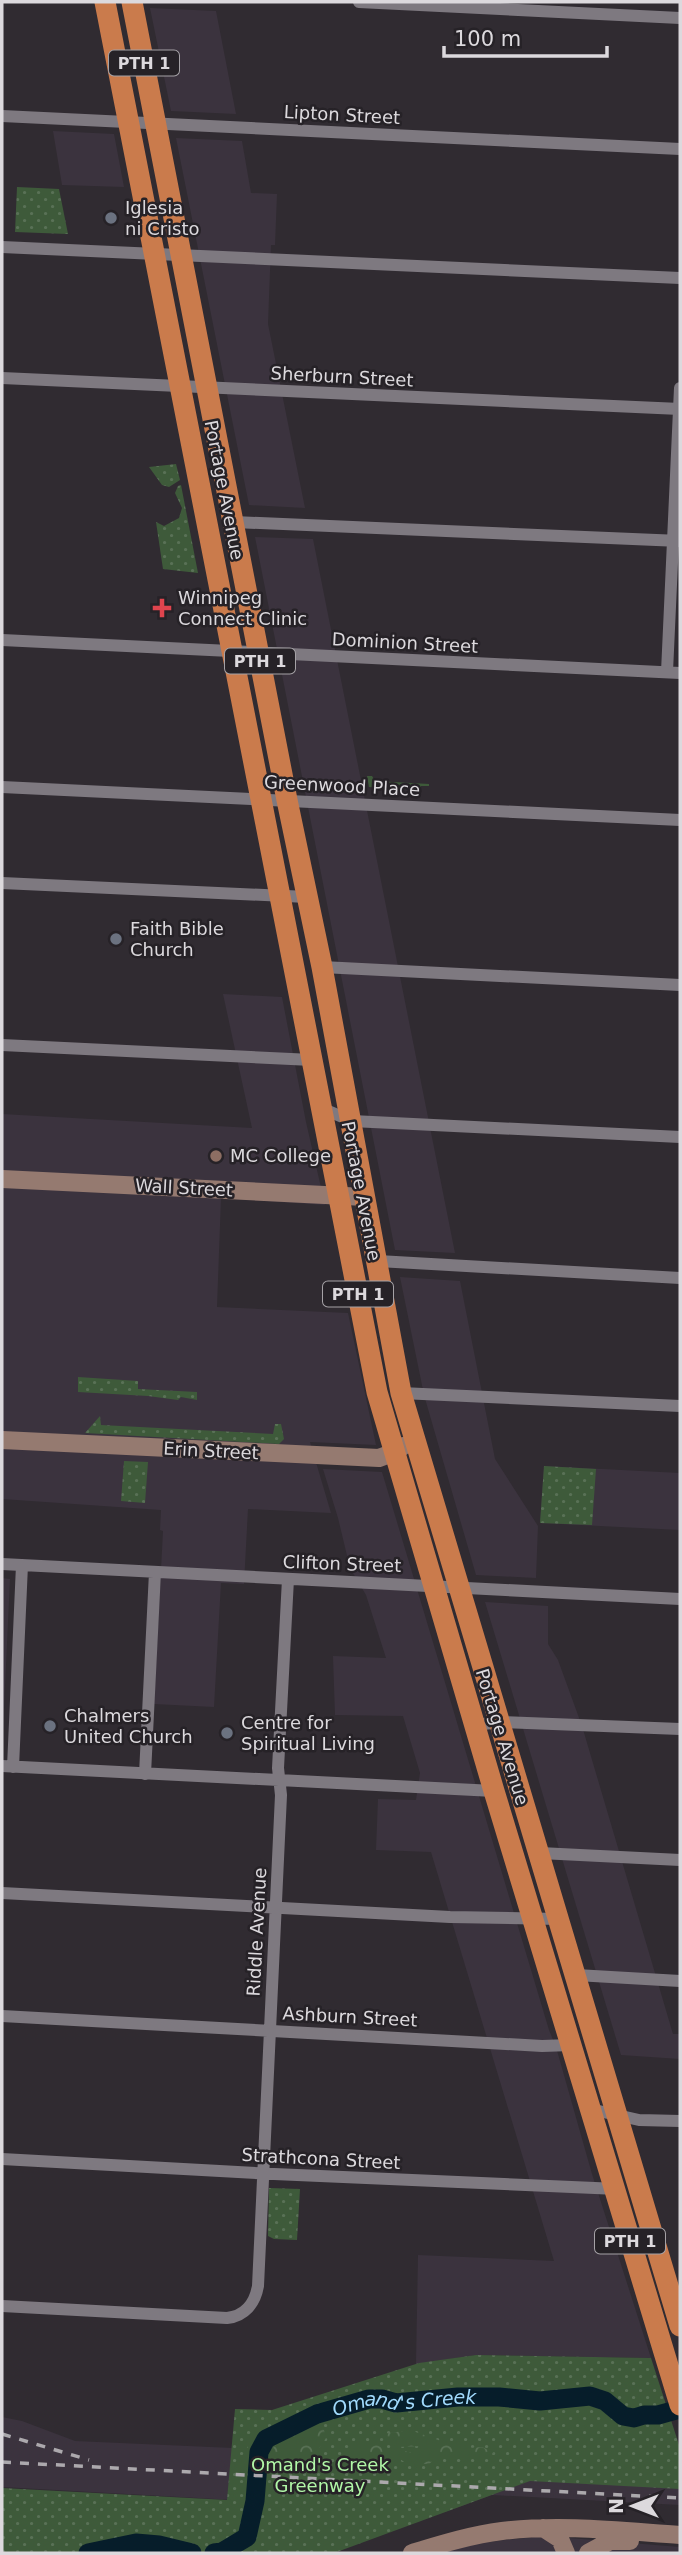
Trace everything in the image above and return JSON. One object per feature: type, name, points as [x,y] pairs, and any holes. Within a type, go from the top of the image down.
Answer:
[{"type":"highway","name":"Portage Avenue","points":[[105,2],[377,1392],[494,1791],[680,2405]]},
{"type":"highway","name":"Portage Avenue","points":[[132,2],[209,389],[258,654],[352,1121],[401,1393],[680,2326]]},
{"type":"main road","name":"Wall Street","points":[[2,1179],[365,1197]]},
{"type":"main road","name":"Erin Street","points":[[2,1440],[379,1458],[395,1452],[415,1437]]},
{"type":"main road","points":[[412,2553],[484,2534],[543,2528],[680,2535]]},
{"type":"main road","points":[[543,2528],[560,2539],[566,2553]]},
{"type":"main road","points":[[588,2553],[610,2541],[680,2543]]},
{"type":"street","points":[[359,2],[680,18]]},
{"type":"street","name":"Lipton Street","points":[[2,116],[680,149]]},
{"type":"street","points":[[2,247],[680,278]]},
{"type":"street","name":"Sherburn Street","points":[[2,378],[680,409]]},
{"type":"street","points":[[674,672],[680,388]]},
{"type":"street","points":[[234,522],[677,541]]},
{"type":"street","name":"Dominion Street","points":[[2,640],[674,672]]},
{"type":"street","name":"Greenwood Place","points":[[2,787],[680,820]]},
{"type":"street","points":[[2,883],[307,897]]},
{"type":"street","points":[[322,967],[680,985]]},
{"type":"street","points":[[2,1045],[312,1060]]},
{"type":"street","points":[[321,1108],[352,1121],[680,1137]]},
{"type":"street","points":[[378,1261],[680,1279]]},
{"type":"street","points":[[401,1393],[680,1406]]},
{"type":"street","name":"Clifton Street","points":[[2,1564],[680,1599]]},
{"type":"street","points":[[22,1565],[7,1766],[494,1791]]},
{"type":"street","points":[[145,1774],[155,1572]]},
{"type":"street","name":"Riddle Avenue","points":[[2,2306],[227,2318],[247,2310],[255,2299],[258,2286],[289,1579]]},
{"type":"street","points":[[475,1725],[500,1722],[680,1729]]},
{"type":"street","points":[[540,1853],[680,1860]]},
{"type":"street","points":[[2,1894],[534,1920],[559,1919]]},
{"type":"street","points":[[576,1975],[680,1981]]},
{"type":"street","name":"Ashburn Street","points":[[2,2016],[542,2046],[571,2045]]},
{"type":"street","points":[[590,2109],[639,2120],[680,2121]]},
{"type":"street","name":"Strathcona Street","points":[[2,2159],[263,2174],[639,2189]]},
{"type":"shaded area","points":[[150,8],[216,11],[236,114],[171,111]]},
{"type":"shaded area","points":[[53,131],[114,134],[124,187],[62,185]]},
{"type":"shaded area","points":[[176,138],[242,141],[251,193],[277,194],[275,245],[271,245],[268,324],[305,508],[249,505]]},
{"type":"shaded area","points":[[255,537],[313,539],[455,1253],[395,1250]]},
{"type":"shaded area","points":[[223,994],[282,997],[325,1205],[221,1198],[217,1307],[348,1313],[376,1445],[310,1442],[331,1513],[248,1509],[244,1584],[221,1583],[214,1707],[154,1704],[163,1531],[160,1530],[161,1510],[2,1499],[2,1114],[252,1128]]},
{"type":"shaded area","points":[[400,1277],[460,1281],[495,1459],[538,1526],[536,1578],[476,1575],[424,1395]]},
{"type":"shaded area","points":[[544,1466],[680,1473],[680,1530],[540,1523]]},
{"type":"shaded area","points":[[323,1469],[382,1472],[592,2174],[651,2358],[476,2355],[416,2364],[418,2255],[554,2261],[431,1852],[376,1850],[378,1799],[416,1800],[420,1773],[403,1716],[335,1715],[333,1656],[386,1658],[366,1595],[350,1568]]},
{"type":"shaded area","points":[[2,1578],[10,1579],[2,1751]]},
{"type":"shaded area","points":[[485,1602],[548,1606],[548,1644],[558,1660],[582,1726],[673,2034],[680,2034],[680,2059],[621,2055]]},
{"type":"shaded area","points":[[2,2417],[22,2421],[75,2441],[233,2448],[680,2488],[680,2505],[492,2495],[445,2512],[2,2487]]},
{"type":"shaded area","points":[[545,2536],[680,2547],[680,2553],[425,2553],[446,2546]]},
{"type":"green space","points":[[17,187],[59,189],[68,234],[15,232]]},
{"type":"green space","points":[[176,464],[180,480],[169,487],[162,485],[149,467]]},
{"type":"green space","points":[[181,485],[198,573],[163,569],[156,522],[164,526],[179,518],[182,508],[175,493]]},
{"type":"green space","points":[[367,776],[372,776],[375,781],[429,786],[421,786],[421,790],[369,787]]},
{"type":"green space","points":[[78,1377],[138,1381],[138,1389],[197,1392],[197,1400],[78,1392]]},
{"type":"green space","points":[[100,1416],[101,1425],[273,1434],[275,1424],[281,1424],[284,1439],[279,1444],[85,1433]]},
{"type":"green space","points":[[124,1461],[148,1462],[145,1503],[121,1501]]},
{"type":"green space","points":[[544,1466],[596,1469],[592,1525],[540,1523]]},
{"type":"green space","points":[[269,2188],[300,2189],[297,2240],[274,2239],[268,2236]]},
{"type":"green space","name":"Omand's Creek Greenway","points":[[476,2355],[651,2358],[680,2448],[680,2489],[530,2481],[334,2553],[2,2553],[2,2488],[227,2500],[235,2409],[272,2410],[419,2363]]},
{"type":"green space","points":[[318,2417],[324,2419],[321,2425],[315,2424],[315,2427],[324,2430],[326,2438],[315,2455],[321,2458],[316,2468],[305,2471],[296,2463],[285,2469],[259,2464],[261,2452],[269,2452],[288,2433],[298,2433],[300,2423]]},
{"type":"green space","points":[[410,2430],[441,2441],[460,2442],[470,2448],[482,2447],[494,2453],[468,2459],[442,2453],[429,2464],[406,2463],[389,2452],[396,2449],[417,2454],[422,2446],[398,2447],[389,2444],[383,2434]]},
{"type":"green space","points":[[272,2431],[247,2465],[238,2470],[242,2456],[249,2449],[246,2445],[248,2442],[257,2435]]},
{"type":"green space","points":[[361,2443],[384,2444],[386,2461],[365,2465],[352,2464],[350,2469],[344,2471],[333,2468],[339,2458]]},
{"type":"waterway","name":"Omand's Creek","points":[[214,2553],[222,2552],[247,2537],[255,2501],[259,2452],[266,2439],[317,2414],[369,2399],[396,2403],[458,2397],[540,2401],[590,2396],[605,2401],[623,2416],[634,2418],[680,2409]]},
{"type":"waterway","name":"Omand's Creek","points":[[88,2553],[136,2543],[192,2553]]},
{"type":"railway","points":[[2,2434],[89,2460]]},
{"type":"railway","points":[[2,2462],[680,2498]]},
{"type":"place","name":"Iglesia ni Cristo","points":[[111,218]]},
{"type":"place","name":"Winnipeg Connect Clinic","points":[[162,608]]},
{"type":"place","name":"Faith Bible Church","points":[[116,939]]},
{"type":"place","name":"MC College","points":[[216,1156]]},
{"type":"place","name":"Chalmers United Church","points":[[50,1726]]},
{"type":"place","name":"Centre for Spiritual Living","points":[[227,1733]]}]
